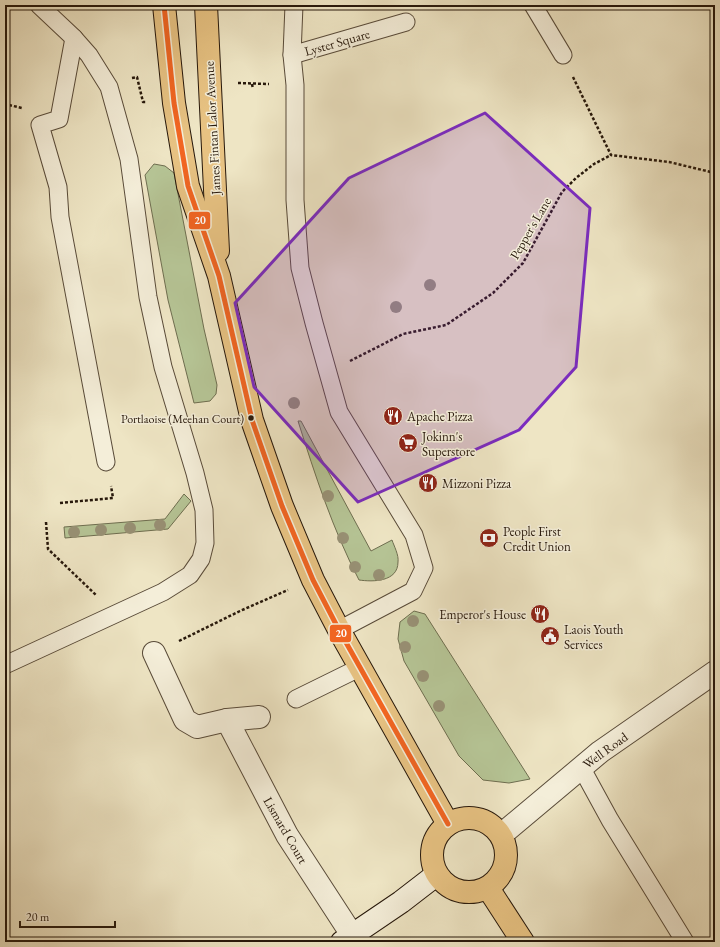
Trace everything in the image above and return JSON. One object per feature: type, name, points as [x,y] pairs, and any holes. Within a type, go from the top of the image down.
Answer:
[{"type":"main road","name":"James Fintan Lalor Avenue","points":[[164,5],[174,103],[188,186],[219,276],[252,420],[282,506],[312,580],[359,668],[448,824]]},
{"type":"main road","name":"James Fintan Lalor Avenue","points":[[206,5],[219,276]]},
{"type":"main road","points":[[475,818],[487,822],[501,835],[506,848],[506,863],[501,875],[488,888],[476,892],[459,892],[447,886],[436,875],[432,863],[432,846],[437,834],[448,824],[460,819],[475,818]]},
{"type":"main road","points":[[488,888],[523,942]]},
{"type":"street","points":[[154,653],[185,720],[197,727],[227,720],[259,717]]},
{"type":"street","name":"Well Road","points":[[501,835],[600,752],[715,672]]},
{"type":"street","name":"Lismard Court","points":[[227,720],[287,835],[347,939]]},
{"type":"street","points":[[347,939],[401,902],[436,875]]},
{"type":"lane","points":[[5,666],[163,592],[190,575],[201,559],[205,543],[204,516],[195,473],[163,367],[148,297],[129,159],[109,88],[89,55],[74,38],[39,5]]},
{"type":"lane","name":"Lyster Square","points":[[294,5],[292,55],[406,22]]},
{"type":"lane","points":[[533,5],[562,55]]},
{"type":"lane","points":[[74,38],[59,119],[40,126],[58,187],[60,217],[106,462]]},
{"type":"lane","points":[[292,55],[295,85],[295,200],[300,268],[339,412],[414,535],[424,568],[413,591],[339,630]]},
{"type":"lane","points":[[296,699],[359,668]]},
{"type":"lane","points":[[581,767],[610,820],[685,942]]},
{"type":"path","points":[[562,55],[611,155],[670,162],[715,173]]},
{"type":"path","points":[[252,84],[253,89]]},
{"type":"path","name":"Pepper's Lane","points":[[349,362],[403,334],[446,325],[493,293],[511,277],[523,263],[562,192],[576,178],[594,164],[611,155]]},
{"type":"path","points":[[60,502],[113,498],[106,462]]},
{"type":"path","points":[[46,522],[48,549],[115,614]]},
{"type":"path","points":[[154,653],[240,611],[312,580]]},
{"type":"highlighted area","points":[[485,113],[590,208],[576,367],[519,430],[358,502],[254,387],[235,303],[349,178]]},
{"type":"green space","points":[[154,164],[165,166],[174,173],[204,329],[217,385],[216,394],[210,401],[194,403],[168,300],[145,175]]},
{"type":"green space","points":[[298,421],[301,421],[371,551],[392,540],[398,562],[397,569],[394,574],[389,577],[371,581],[359,580],[341,542],[325,502]]},
{"type":"green space","points":[[184,494],[191,501],[168,529],[65,538],[64,527],[165,519]]},
{"type":"green space","points":[[414,611],[425,614],[530,779],[509,783],[483,780],[459,756],[404,661],[398,639],[400,622]]},
{"type":"transit line","name":"20","points":[[164,5],[174,103],[188,186],[219,276],[252,420],[282,506],[313,580],[339,630],[448,824]]},
{"type":"place","name":"Apache Pizza","points":[[393,416]]},
{"type":"place","name":"Portlaoise (Meehan Court)","points":[[251,418]]},
{"type":"place","name":"Jokinn's Superstore","points":[[408,443]]},
{"type":"place","name":"Mizzoni Pizza","points":[[428,483]]},
{"type":"place","name":"People First Credit Union","points":[[489,538]]},
{"type":"place","name":"Emperor's House","points":[[540,614]]},
{"type":"place","name":"Laois Youth Services","points":[[550,636]]}]
